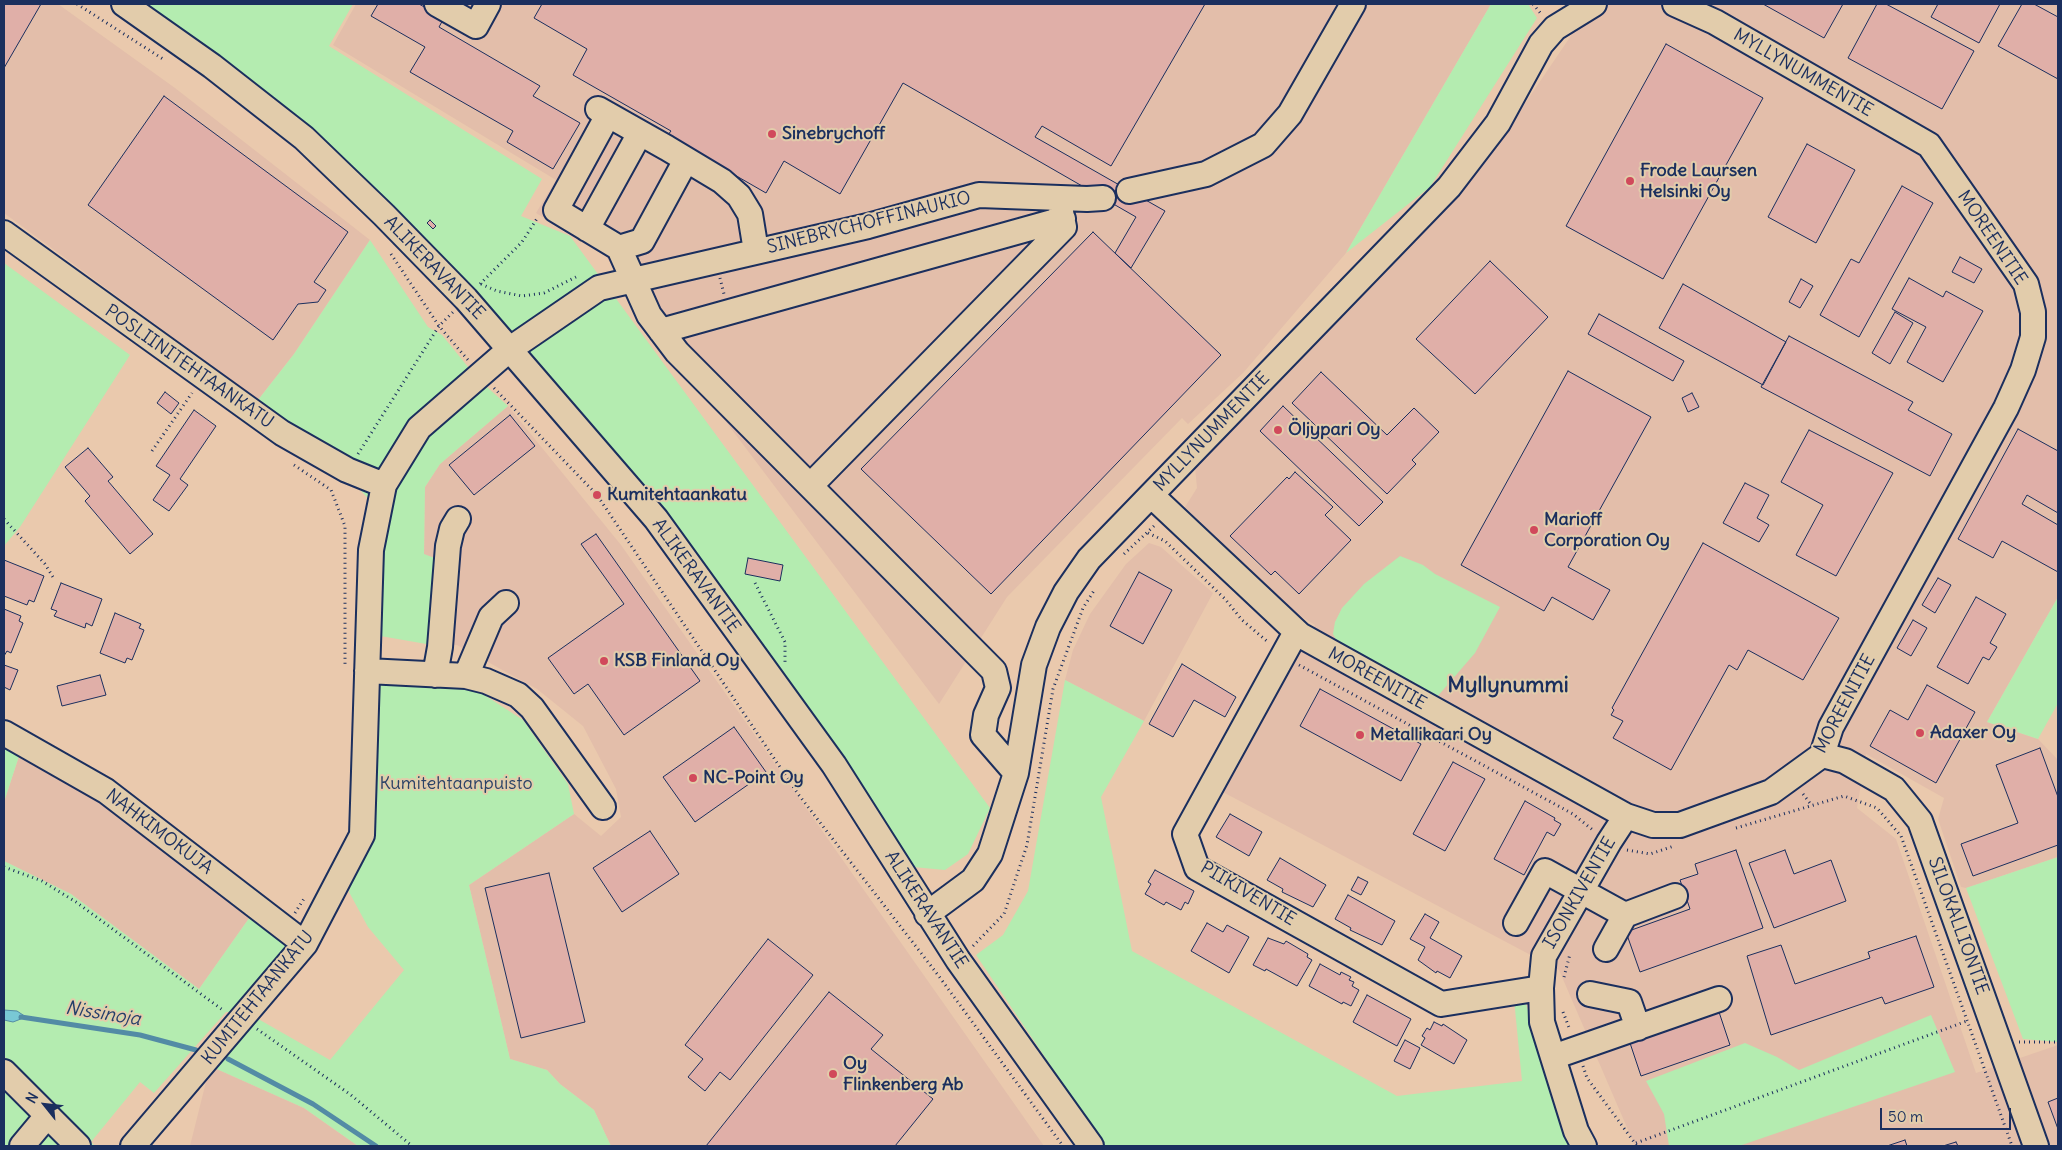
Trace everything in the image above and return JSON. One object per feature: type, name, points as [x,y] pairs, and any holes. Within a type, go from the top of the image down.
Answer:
[{"type":"street","name":"ALIKERAVANTIE","points":[[124,4],[212,66],[304,138],[412,242],[473,292],[510,349],[656,519],[834,765],[958,960],[1091,1146]]},
{"type":"street","points":[[437,4],[476,26],[488,4]]},
{"type":"street","points":[[1129,191],[1206,174],[1263,146],[1290,114],[1354,4]]},
{"type":"street","name":"MYLLYNUMMENTIE","points":[[927,914],[972,880],[990,854],[1016,773],[1034,666],[1048,627],[1066,592],[1089,559],[1449,186],[1498,123],[1541,44],[1555,28],[1594,4]]},
{"type":"street","name":"MYLLYNUMMENTIE","points":[[1675,4],[1715,22],[1929,145]]},
{"type":"street","name":"SINEBRYCHOFFINAUKIO","points":[[587,229],[556,210],[603,112],[722,182],[739,196],[750,214],[756,251]]},
{"type":"street","points":[[640,133],[587,229],[619,248],[627,261],[633,280],[649,315],[676,352],[994,671],[998,688],[986,715],[983,736],[1016,773]]},
{"type":"street","name":"MOREENITIE","points":[[1151,495],[1296,632],[1524,761],[1626,816],[1653,825],[1680,825],[1770,792],[1822,755],[1830,728],[2006,408],[2023,370],[2033,337],[2033,312],[2026,284],[1929,145]]},
{"type":"street","points":[[619,248],[642,241],[686,160]]},
{"type":"street","name":"SINEBRYCHOFFINAUKIO","points":[[510,349],[600,288],[868,226],[979,195],[1060,209],[1103,198]]},
{"type":"street","points":[[661,331],[1060,209],[1064,227],[811,486]]},
{"type":"street","name":"POSLIINITEHTAANKATU","points":[[4,233],[277,442],[384,486]]},
{"type":"street","name":"KUMITEHTAANKATU","points":[[133,1146],[235,1017],[305,944],[362,835],[356,670],[371,550],[384,486],[419,428],[510,349]]},
{"type":"street","points":[[435,675],[440,647],[448,546],[452,529],[458,519]]},
{"type":"street","points":[[466,676],[491,618],[506,603]]},
{"type":"street","name":"PIIKIVENTIE","points":[[1296,632],[1185,834],[1197,868],[1441,1004],[1541,988]]},
{"type":"street","points":[[356,670],[466,676],[486,681],[518,695],[532,708],[603,808]]},
{"type":"street","name":"NAHKIMOKUJA","points":[[4,733],[106,790],[305,944]]},
{"type":"street","name":"SILOKALLIONTIE","points":[[1822,755],[1845,761],[1894,788],[1920,821],[2036,1146]]},
{"type":"street","name":"ISONKIVENTIE","points":[[1584,1146],[1576,1131],[1542,1022],[1541,988],[1544,956],[1626,816]]},
{"type":"street","points":[[1516,923],[1545,871],[1624,915]]},
{"type":"street","points":[[1606,949],[1624,915],[1675,896]]},
{"type":"street","points":[[1590,994],[1629,1002],[1638,1028]]},
{"type":"street","points":[[1553,1057],[1719,999]]},
{"type":"street","points":[[4,1072],[78,1146]]},
{"type":"street","points":[[22,1146],[47,1116]]},
{"type":"path","points":[[77,4],[164,60]]},
{"type":"path","points":[[389,250],[439,326],[481,375],[596,495],[798,794],[938,975],[1063,1146]]},
{"type":"path","points":[[331,490],[347,470],[439,326],[473,292]]},
{"type":"path","points":[[152,451],[192,393],[200,399]]},
{"type":"path","points":[[277,442],[331,490],[345,526],[356,670]]},
{"type":"path","points":[[1121,557],[1148,533],[1168,511]]},
{"type":"path","points":[[4,519],[45,564],[53,577]]},
{"type":"path","points":[[755,583],[785,642],[785,661],[772,680]]},
{"type":"path","points":[[938,975],[958,960],[1004,914],[1027,845],[1053,689],[1083,608],[1098,585]]},
{"type":"path","points":[[4,867],[42,881],[76,902],[235,1017],[283,1046],[351,1094],[412,1146]]},
{"type":"path","points":[[286,928],[307,892]]},
{"type":"path","points":[[1636,1143],[1967,1022]]},
{"type":"shaded area","points":[[4,4],[58,4],[175,88],[370,240],[294,354],[258,400],[4,213]]},
{"type":"shaded area","points":[[356,4],[1491,4],[1346,253],[1243,373],[1188,424],[1182,418],[1007,597],[939,704],[637,304],[605,255],[536,213],[556,180],[333,45]]},
{"type":"shaded area","points":[[1569,4],[2058,4],[2058,597],[1987,722],[2038,739],[2058,760],[2058,857],[1966,888],[1961,887],[1938,819],[1944,798],[1866,754],[1857,808],[1896,839],[1976,1073],[2058,1045],[2058,1146],[1635,1146],[1559,970],[1219,790],[1315,625],[1289,609],[1185,507],[1197,488],[1195,467],[1486,161],[1581,21]]},
{"type":"shaded area","points":[[508,406],[621,545],[1044,1146],[611,1146],[594,1110],[560,1084],[547,1070],[510,1059],[469,885],[574,814],[601,836],[621,817],[616,789],[583,726],[537,689],[457,645],[432,645],[424,554],[425,487],[440,464]]},
{"type":"shaded area","points":[[1149,543],[1161,547],[1213,593],[1144,721],[1065,680],[1073,650],[1090,614],[1126,564]]},
{"type":"shaded area","points":[[23,744],[103,798],[252,914],[199,989],[71,894],[4,861],[4,802]]},
{"type":"shaded area","points":[[210,1066],[304,1108],[358,1146],[190,1146]]},
{"type":"green space","points":[[124,4],[353,4],[329,46],[542,179],[521,216],[570,236],[990,808],[968,854],[945,870],[913,867],[656,519],[384,215]]},
{"type":"green space","points":[[1491,4],[1528,4],[1537,18],[1430,187],[1346,253]]},
{"type":"green space","points":[[370,240],[428,327],[442,335],[477,378],[508,406],[440,464],[425,487],[424,554],[440,560],[432,645],[369,634],[379,510],[315,442],[258,400],[294,354]]},
{"type":"green space","points":[[4,263],[130,355],[20,527],[4,546]]},
{"type":"green space","points":[[1400,556],[1423,565],[1435,574],[1500,607],[1475,653],[1437,697],[1357,654],[1340,647],[1333,634],[1335,622],[1342,608],[1364,584]]},
{"type":"green space","points":[[2058,597],[2058,703],[2038,739],[1987,722]]},
{"type":"green space","name":"Kumitehtaanpuisto","points":[[367,671],[472,687],[523,720],[568,784],[574,814],[469,885],[510,1059],[547,1070],[560,1084],[594,1110],[611,1146],[358,1146],[304,1108],[210,1066],[253,1016],[330,1060],[404,970],[368,927],[349,892],[362,835]]},
{"type":"green space","points":[[1065,680],[1144,721],[1101,797],[1132,951],[1397,1096],[1522,1081],[1514,999],[1526,1004],[1560,1113],[1574,1146],[1105,1146],[976,955],[1003,935],[1028,891]]},
{"type":"green space","points":[[4,734],[23,744],[4,802]]},
{"type":"green space","points":[[2058,857],[2058,1042],[2023,1039],[1966,888]]},
{"type":"green space","points":[[4,861],[71,894],[199,989],[252,914],[299,943],[238,1012],[226,1012],[154,1093],[140,1082],[91,1142],[95,1146],[4,1146],[4,1081],[16,1068],[4,1056]]},
{"type":"green space","points":[[1931,1015],[1955,1072],[1739,1146],[1669,1146],[1664,1114],[1646,1081],[1745,1043],[1777,1057],[1799,1070]]},
{"type":"water","points":[[4,1010],[17,1011],[26,1017],[13,1022],[4,1020]]},
{"type":"building","points":[[4,4],[41,4],[4,68]]},
{"type":"building","points":[[378,4],[419,4],[444,18],[439,27],[540,86],[533,96],[580,123],[553,169],[507,142],[513,131],[410,72],[425,47],[371,16]]},
{"type":"building","name":"Sinebrychoff","points":[[542,4],[1205,4],[1111,166],[1042,126],[1035,137],[1165,211],[1131,268],[1115,253],[1136,217],[903,83],[840,194],[784,161],[766,193],[667,136],[671,131],[573,75],[587,49],[534,18]]},
{"type":"building","points":[[1763,4],[1843,4],[1824,38]]},
{"type":"building","points":[[1877,4],[1886,4],[1974,51],[1942,109],[1848,58]]},
{"type":"building","points":[[1938,4],[2000,4],[1979,43],[1931,17]]},
{"type":"building","points":[[2022,4],[2034,4],[2058,17],[2058,79],[1998,46]]},
{"type":"building","points":[[1666,44],[1763,98],[1663,279],[1566,226]]},
{"type":"building","points":[[164,96],[348,232],[314,282],[326,290],[318,302],[298,304],[273,340],[88,205]]},
{"type":"building","points":[[1807,144],[1855,170],[1816,243],[1768,217]]},
{"type":"building","points":[[1902,186],[1933,203],[1859,337],[1820,315],[1851,259],[1859,263]]},
{"type":"building","points":[[430,220],[436,226],[433,229],[427,223]]},
{"type":"building","points":[[1093,232],[1221,355],[991,594],[861,469]]},
{"type":"building","points":[[1960,257],[1982,269],[1974,283],[1952,272]]},
{"type":"building","points":[[1490,261],[1548,317],[1475,394],[1416,339]]},
{"type":"building","points":[[1909,278],[1943,297],[1946,291],[1983,311],[1943,382],[1907,362],[1926,327],[1892,309]]},
{"type":"building","points":[[1801,279],[1813,286],[1800,308],[1789,302]]},
{"type":"building","points":[[1683,284],[1786,342],[1763,385],[1659,328]]},
{"type":"building","points":[[1895,312],[1913,323],[1890,364],[1872,353]]},
{"type":"building","points":[[1599,314],[1684,361],[1673,381],[1588,334]]},
{"type":"building","points":[[1789,336],[1913,402],[1908,410],[1952,434],[1930,476],[1761,387]]},
{"type":"building","name":"Marioff Corporation Oy","points":[[1568,371],[1651,417],[1568,567],[1610,590],[1593,620],[1552,597],[1544,611],[1461,565]]},
{"type":"building","points":[[1321,372],[1387,435],[1414,408],[1439,432],[1412,460],[1416,464],[1387,494],[1292,403]]},
{"type":"building","points":[[165,392],[179,403],[171,414],[157,403]]},
{"type":"building","points":[[1692,393],[1699,407],[1688,412],[1682,398]]},
{"type":"building","points":[[1283,406],[1383,502],[1359,526],[1260,431]]},
{"type":"building","points":[[194,410],[216,426],[180,479],[188,485],[169,511],[153,500],[170,475],[156,466]]},
{"type":"building","points":[[510,415],[535,446],[474,495],[449,465]]},
{"type":"building","points":[[2018,429],[2058,451],[2058,513],[2027,495],[2022,504],[2058,525],[2058,572],[2002,541],[1993,558],[1958,539]]},
{"type":"building","points":[[1809,430],[1893,473],[1836,576],[1796,555],[1823,505],[1781,482]]},
{"type":"building","points":[[88,448],[113,477],[108,481],[153,534],[130,554],[85,501],[90,496],[65,467]]},
{"type":"building","points":[[1295,472],[1333,507],[1325,515],[1351,540],[1299,594],[1275,571],[1271,575],[1230,536],[1287,477],[1289,479]]},
{"type":"building","points":[[1745,483],[1769,495],[1757,518],[1769,525],[1759,542],[1723,523]]},
{"type":"building","points":[[596,534],[700,681],[624,735],[588,684],[574,694],[548,658],[624,604],[581,544]]},
{"type":"building","points":[[1703,543],[1839,618],[1803,680],[1748,650],[1737,670],[1729,665],[1671,770],[1613,738],[1623,721],[1611,715],[1614,710],[1612,708]]},
{"type":"building","points":[[748,558],[783,565],[780,581],[745,574]]},
{"type":"building","points":[[4,560],[44,576],[34,602],[29,600],[27,605],[4,596]]},
{"type":"building","points":[[1139,572],[1172,590],[1143,644],[1110,626]]},
{"type":"building","points":[[1938,578],[1951,585],[1935,613],[1922,605]]},
{"type":"building","points":[[61,583],[102,599],[92,626],[86,623],[85,628],[54,616],[57,611],[51,609]]},
{"type":"building","points":[[1976,597],[2006,614],[1990,643],[1997,647],[1989,660],[1983,657],[1968,684],[1937,667]]},
{"type":"building","points":[[4,609],[21,616],[19,621],[23,623],[11,653],[7,651],[4,656]]},
{"type":"building","points":[[115,613],[141,624],[139,628],[144,630],[132,660],[127,658],[125,663],[100,653]]},
{"type":"building","points":[[1913,620],[1927,628],[1911,656],[1897,648]]},
{"type":"building","points":[[1182,664],[1236,697],[1225,717],[1194,700],[1173,737],[1149,724]]},
{"type":"building","points":[[4,665],[18,670],[10,690],[4,687]]},
{"type":"building","points":[[100,675],[106,695],[62,706],[57,686]]},
{"type":"building","name":"Adaxer Oy","points":[[1927,685],[1975,712],[1936,783],[1870,746],[1890,710],[1908,720]]},
{"type":"building","name":"Metallikaari Oy","points":[[1320,689],[1421,744],[1401,781],[1300,726]]},
{"type":"building","points":[[734,727],[766,772],[695,822],[663,777]]},
{"type":"building","points":[[2040,748],[2058,797],[2058,845],[1973,876],[1961,844],[2018,823],[1996,765]]},
{"type":"building","points":[[1453,762],[1485,779],[1445,851],[1413,834]]},
{"type":"building","points":[[1525,801],[1555,818],[1554,820],[1561,824],[1554,836],[1547,832],[1524,875],[1494,859]]},
{"type":"building","points":[[1230,814],[1262,832],[1249,856],[1216,837]]},
{"type":"building","points":[[650,831],[679,874],[622,912],[593,868]]},
{"type":"building","points":[[1736,850],[1763,928],[1640,972],[1626,932],[1690,909],[1680,880],[1698,874],[1695,864]]},
{"type":"building","points":[[1785,850],[1794,874],[1831,860],[1846,901],[1774,928],[1749,863]]},
{"type":"building","points":[[1280,858],[1326,885],[1313,907],[1282,892],[1283,889],[1267,880]]},
{"type":"building","points":[[1155,870],[1194,891],[1188,904],[1185,902],[1181,910],[1166,902],[1164,905],[1145,894],[1151,884],[1148,882]]},
{"type":"building","points":[[549,873],[585,1022],[521,1038],[485,888]]},
{"type":"building","points":[[1358,877],[1368,882],[1361,895],[1351,890]]},
{"type":"building","points":[[1348,895],[1395,921],[1382,945],[1350,930],[1351,928],[1335,919]]},
{"type":"building","points":[[1425,914],[1439,922],[1430,938],[1462,956],[1450,978],[1437,971],[1436,973],[1418,960],[1425,947],[1410,939]]},
{"type":"building","points":[[1207,923],[1223,932],[1227,925],[1249,937],[1229,973],[1191,951]]},
{"type":"building","points":[[1916,936],[1934,987],[1885,1004],[1882,997],[1771,1035],[1747,956],[1781,945],[1795,984],[1870,958],[1868,952]]},
{"type":"building","points":[[1268,938],[1284,944],[1286,941],[1308,954],[1307,957],[1312,960],[1297,986],[1266,969],[1265,971],[1253,965]]},
{"type":"building","points":[[768,939],[813,975],[730,1080],[720,1072],[705,1091],[688,1077],[703,1059],[685,1045]]},
{"type":"building","points":[[1320,964],[1340,975],[1341,972],[1351,977],[1349,980],[1354,982],[1352,986],[1359,990],[1351,1006],[1343,1002],[1342,1004],[1309,986]]},
{"type":"building","name":"Oy Flinkenberg Ab","points":[[829,992],[883,1035],[871,1049],[933,1099],[895,1146],[706,1146]]},
{"type":"building","points":[[1367,995],[1411,1019],[1397,1046],[1353,1022]]},
{"type":"building","points":[[1719,1012],[1730,1045],[1641,1076],[1630,1043]]},
{"type":"building","points":[[1434,1022],[1442,1026],[1443,1024],[1467,1040],[1454,1064],[1421,1045],[1425,1038],[1422,1036],[1427,1028],[1430,1030]]},
{"type":"building","points":[[1405,1040],[1420,1048],[1410,1069],[1394,1061]]},
{"type":"building","points":[[2058,1098],[2058,1129],[2048,1102]]},
{"type":"building","points":[[1905,1140],[1907,1146],[1887,1146]]},
{"type":"building","points":[[1956,1142],[1958,1146],[1943,1146]]},
{"type":"waterway","name":"Nissinoja","points":[[21,1017],[140,1035],[196,1050]]},
{"type":"waterway","name":"Nissinoja","points":[[228,1059],[313,1104],[376,1146]]},
{"type":"place","name":"Sinebrychoff","points":[[772,134]]},
{"type":"place","name":"Frode Laursen Helsinki Oy","points":[[1630,181]]},
{"type":"place","name":"Öljypari Oy","points":[[1278,430]]},
{"type":"place","name":"Kumitehtaankatu","points":[[597,495]]},
{"type":"place","name":"Marioff Corporation Oy","points":[[1534,530]]},
{"type":"place","name":"KSB Finland Oy","points":[[604,661]]},
{"type":"place","name":"Adaxer Oy","points":[[1920,733]]},
{"type":"place","name":"Metallikaari Oy","points":[[1360,735]]},
{"type":"place","name":"NC-Point Oy","points":[[693,778]]},
{"type":"place","name":"Oy Flinkenberg Ab","points":[[833,1074]]},
{"type":"district","name":"Myllynummi","points":[[1508,686]]}]
